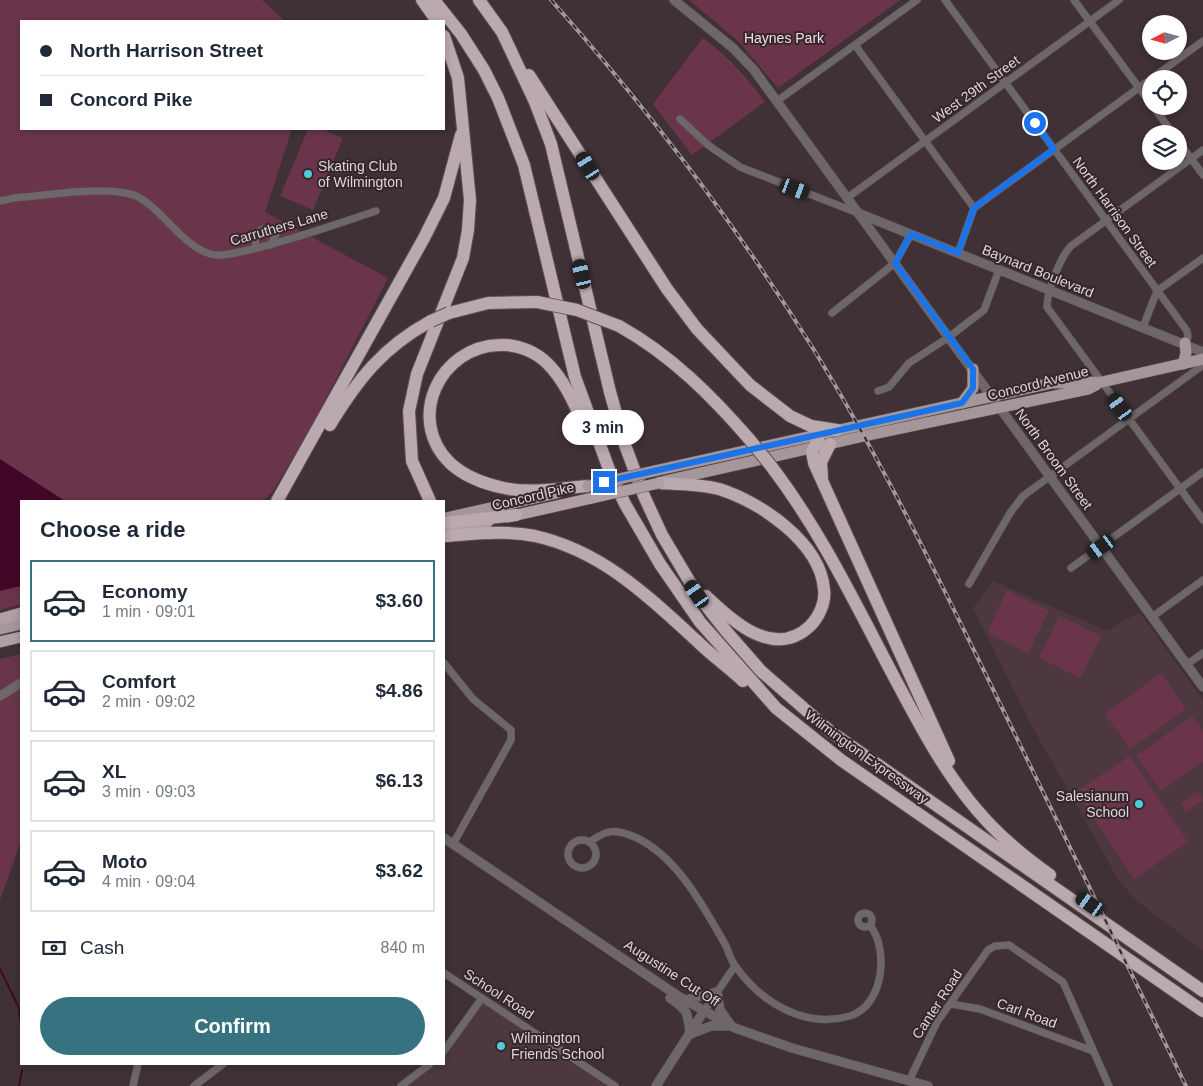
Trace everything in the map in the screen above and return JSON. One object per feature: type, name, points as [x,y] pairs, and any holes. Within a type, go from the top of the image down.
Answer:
[{"type":"highway","points":[[422,0],[436,20]]},
{"type":"highway","name":"Wilmington Expressway","points":[[434,0],[461,34],[498,98],[524,165],[582,399],[610,472],[648,544],[700,622],[776,708],[841,760],[1203,1011]]},
{"type":"highway","name":"Wilmington Expressway","points":[[479,0],[502,32],[535,102],[551,144],[617,419],[648,505],[671,552],[697,594],[731,637],[782,690],[851,747],[1203,991]]},
{"type":"highway","points":[[502,32],[667,289],[697,329],[750,385],[790,416],[811,426],[837,430]]},
{"type":"highway","points":[[430,500],[412,461],[410,411],[417,374],[463,258],[468,230],[470,200],[458,78],[445,39]]},
{"type":"highway","points":[[279,500],[444,198],[464,126]]},
{"type":"highway","points":[[279,500],[302,470],[351,392],[376,360],[401,338],[431,321],[449,313],[488,303],[537,302],[583,312],[619,326],[648,344],[685,372],[717,403],[771,466],[804,511],[828,550],[936,754],[962,792],[993,827],[1036,865],[1203,984]]},
{"type":"highway","points":[[590,492],[516,490],[476,480],[456,468],[440,450],[431,421],[434,392],[446,370],[456,360],[469,352],[495,345],[522,348],[548,364],[562,382],[606,475],[648,544]]},
{"type":"highway","points":[[821,444],[814,463],[827,493],[945,754],[993,827]]},
{"type":"highway","points":[[648,505],[703,592],[741,627],[752,634],[782,639],[805,631],[817,617],[821,610],[825,591],[821,576],[800,542],[782,523],[758,506],[720,490],[657,477]]},
{"type":"highway","name":"Concord Pike","points":[[445,535],[590,492],[657,477]]},
{"type":"highway","points":[[445,523],[516,515]]},
{"type":"highway","points":[[445,535],[497,533],[534,536],[568,546],[597,559],[631,582],[776,708]]},
{"type":"highway","points":[[0,619],[20,613]]},
{"type":"highway","points":[[0,642],[20,637]]},
{"type":"main road","points":[[1183,364],[1186,353],[1184,343]]},
{"type":"main road","name":"Concord Avenue","points":[[861,431],[962,403],[1052,383],[1102,382],[1203,359]]},
{"type":"main road","points":[[962,403],[973,388],[973,369]]},
{"type":"main road","name":"Concord Avenue","points":[[861,431],[1000,408],[1088,389],[1102,382]]},
{"type":"main road","points":[[821,444],[982,406],[990,401],[992,396]]},
{"type":"main road","name":"Concord Pike","points":[[657,477],[837,430],[861,431]]},
{"type":"main road","name":"Concord Pike","points":[[657,477],[741,464],[821,444],[861,431]]},
{"type":"main road","name":"Concord Pike","points":[[445,519],[590,492]]},
{"type":"main road","points":[[0,629],[20,624]]},
{"type":"street","name":"North Broom Street","points":[[674,0],[744,58],[778,101],[1203,687]]},
{"type":"street","points":[[778,101],[917,0]]},
{"type":"street","name":"North Harrison Street","points":[[945,0],[1187,331],[1187,338],[1184,343]]},
{"type":"street","points":[[1074,0],[1142,92]]},
{"type":"street","name":"West 29th Street","points":[[847,198],[1118,0]]},
{"type":"street","points":[[958,253],[974,208],[1203,41]]},
{"type":"street","points":[[855,45],[974,208]]},
{"type":"street","name":"Baynard Boulevard","points":[[680,119],[708,145],[745,169],[1203,352]]},
{"type":"street","points":[[1203,150],[1068,249],[1050,290],[1047,307],[1203,520]]},
{"type":"street","points":[[1187,153],[1203,175]]},
{"type":"street","name":"Carruthers Lane","points":[[0,202],[14,198],[123,192],[144,200],[193,244],[206,253],[221,256],[271,245],[376,211]]},
{"type":"street","points":[[256,248],[254,236],[260,230],[267,228],[274,230],[276,234],[271,245]]},
{"type":"street","points":[[832,313],[895,263],[911,234]]},
{"type":"street","points":[[1143,328],[1157,291],[1203,258]]},
{"type":"street","points":[[878,392],[889,386],[910,363],[949,337],[984,310],[999,270]]},
{"type":"street","points":[[969,584],[1016,503],[1049,476],[1203,365]]},
{"type":"street","points":[[1071,568],[1203,472]]},
{"type":"street","points":[[1152,617],[1203,580]]},
{"type":"street","points":[[1186,665],[1203,653]]},
{"type":"street","points":[[445,664],[473,699],[507,726],[512,734],[511,740],[453,844]]},
{"type":"street","points":[[0,696],[20,685]]},
{"type":"street","points":[[590,842],[596,851],[595,861],[587,868],[575,867],[568,858],[570,846],[578,840],[590,842],[602,833],[612,831],[640,840],[661,855],[680,872],[726,947],[735,966],[757,991],[789,1012],[820,1020],[835,1020],[856,1014],[875,993],[880,978],[877,934],[870,925]]},
{"type":"street","name":"Augustine Cut Off","points":[[445,839],[668,989],[731,1026],[792,1048],[928,1086]]},
{"type":"street","name":"Canter Road","points":[[909,1081],[937,1022],[988,950],[994,946],[1010,945],[1063,982],[1093,1051]]},
{"type":"street","points":[[656,1086],[735,966]]},
{"type":"street","name":"School Road","points":[[445,974],[615,1086]]},
{"type":"street","points":[[668,989],[670,997],[680,1004],[689,1016],[690,1034]]},
{"type":"street","points":[[685,1000],[717,992]]},
{"type":"street","points":[[717,992],[720,1010],[731,1026]]},
{"type":"street","points":[[445,1050],[482,998]]},
{"type":"street","name":"Carl Road","points":[[951,1004],[980,1009],[1093,1051]]},
{"type":"street","points":[[690,1034],[711,1026],[731,1026]]},
{"type":"street","points":[[1093,1051],[1109,1086]]},
{"type":"street","points":[[133,1086],[138,1065]]},
{"type":"street","points":[[194,1086],[223,1065]]},
{"type":"street","points":[[401,1086],[429,1065]]},
{"type":"shaded area","points":[[0,459],[63,500],[20,500],[20,586],[0,591]]},
{"type":"shaded area","name":"Salesianum School","points":[[993,581],[1107,631],[1139,612],[1203,700],[1203,951],[1137,901],[1118,879],[1034,730],[973,608]]},
{"type":"shaded area","name":"Wilmington Friends School","points":[[482,998],[615,1086],[401,1086],[429,1065],[445,1065],[445,1050]]},
{"type":"green space","points":[[0,0],[262,0],[284,20],[20,20],[20,130],[292,130],[265,212],[388,278],[312,426],[273,491],[264,500],[20,500],[20,604],[0,610]]},
{"type":"green space","name":"Haynes Park","points":[[689,0],[900,0],[778,88],[739,42]]},
{"type":"green space","name":"Haynes Park","points":[[703,38],[737,68],[765,102],[692,155],[653,104]]},
{"type":"green space","name":"Skating Club of Wilmington","points":[[308,130],[326,130],[343,138],[313,210],[280,196]]},
{"type":"green space","points":[[1007,590],[1049,611],[1028,653],[987,633]]},
{"type":"green space","points":[[1059,616],[1101,636],[1080,678],[1039,658]]},
{"type":"green space","points":[[20,654],[20,844],[0,900],[0,659]]},
{"type":"green space","points":[[1161,673],[1186,709],[1130,749],[1105,714]]},
{"type":"green space","points":[[1192,716],[1203,731],[1203,761],[1161,791],[1136,756]]},
{"type":"green space","points":[[1130,756],[1188,842],[1134,879],[1076,792]]},
{"type":"green space","points":[[1198,791],[1203,800],[1186,812],[1180,804]]},
{"type":"waterway","points":[[0,969],[19,1008],[20,1018]]},
{"type":"waterway","points":[[19,1086],[22,1070]]},
{"type":"railway","points":[[551,0],[622,83],[690,169],[785,304],[838,390],[948,597],[1186,1086]]},
{"type":"place","name":"Skating Club of Wilmington","points":[[308,174]]},
{"type":"place","name":"Salesianum School","points":[[1139,804]]},
{"type":"place","name":"Wilmington Friends School","points":[[501,1046]]},
{"type":"route","points":[[604,482],[962,403],[973,388],[973,369],[895,263],[911,234],[958,253],[974,208],[1054,149],[1035,123]]}]
